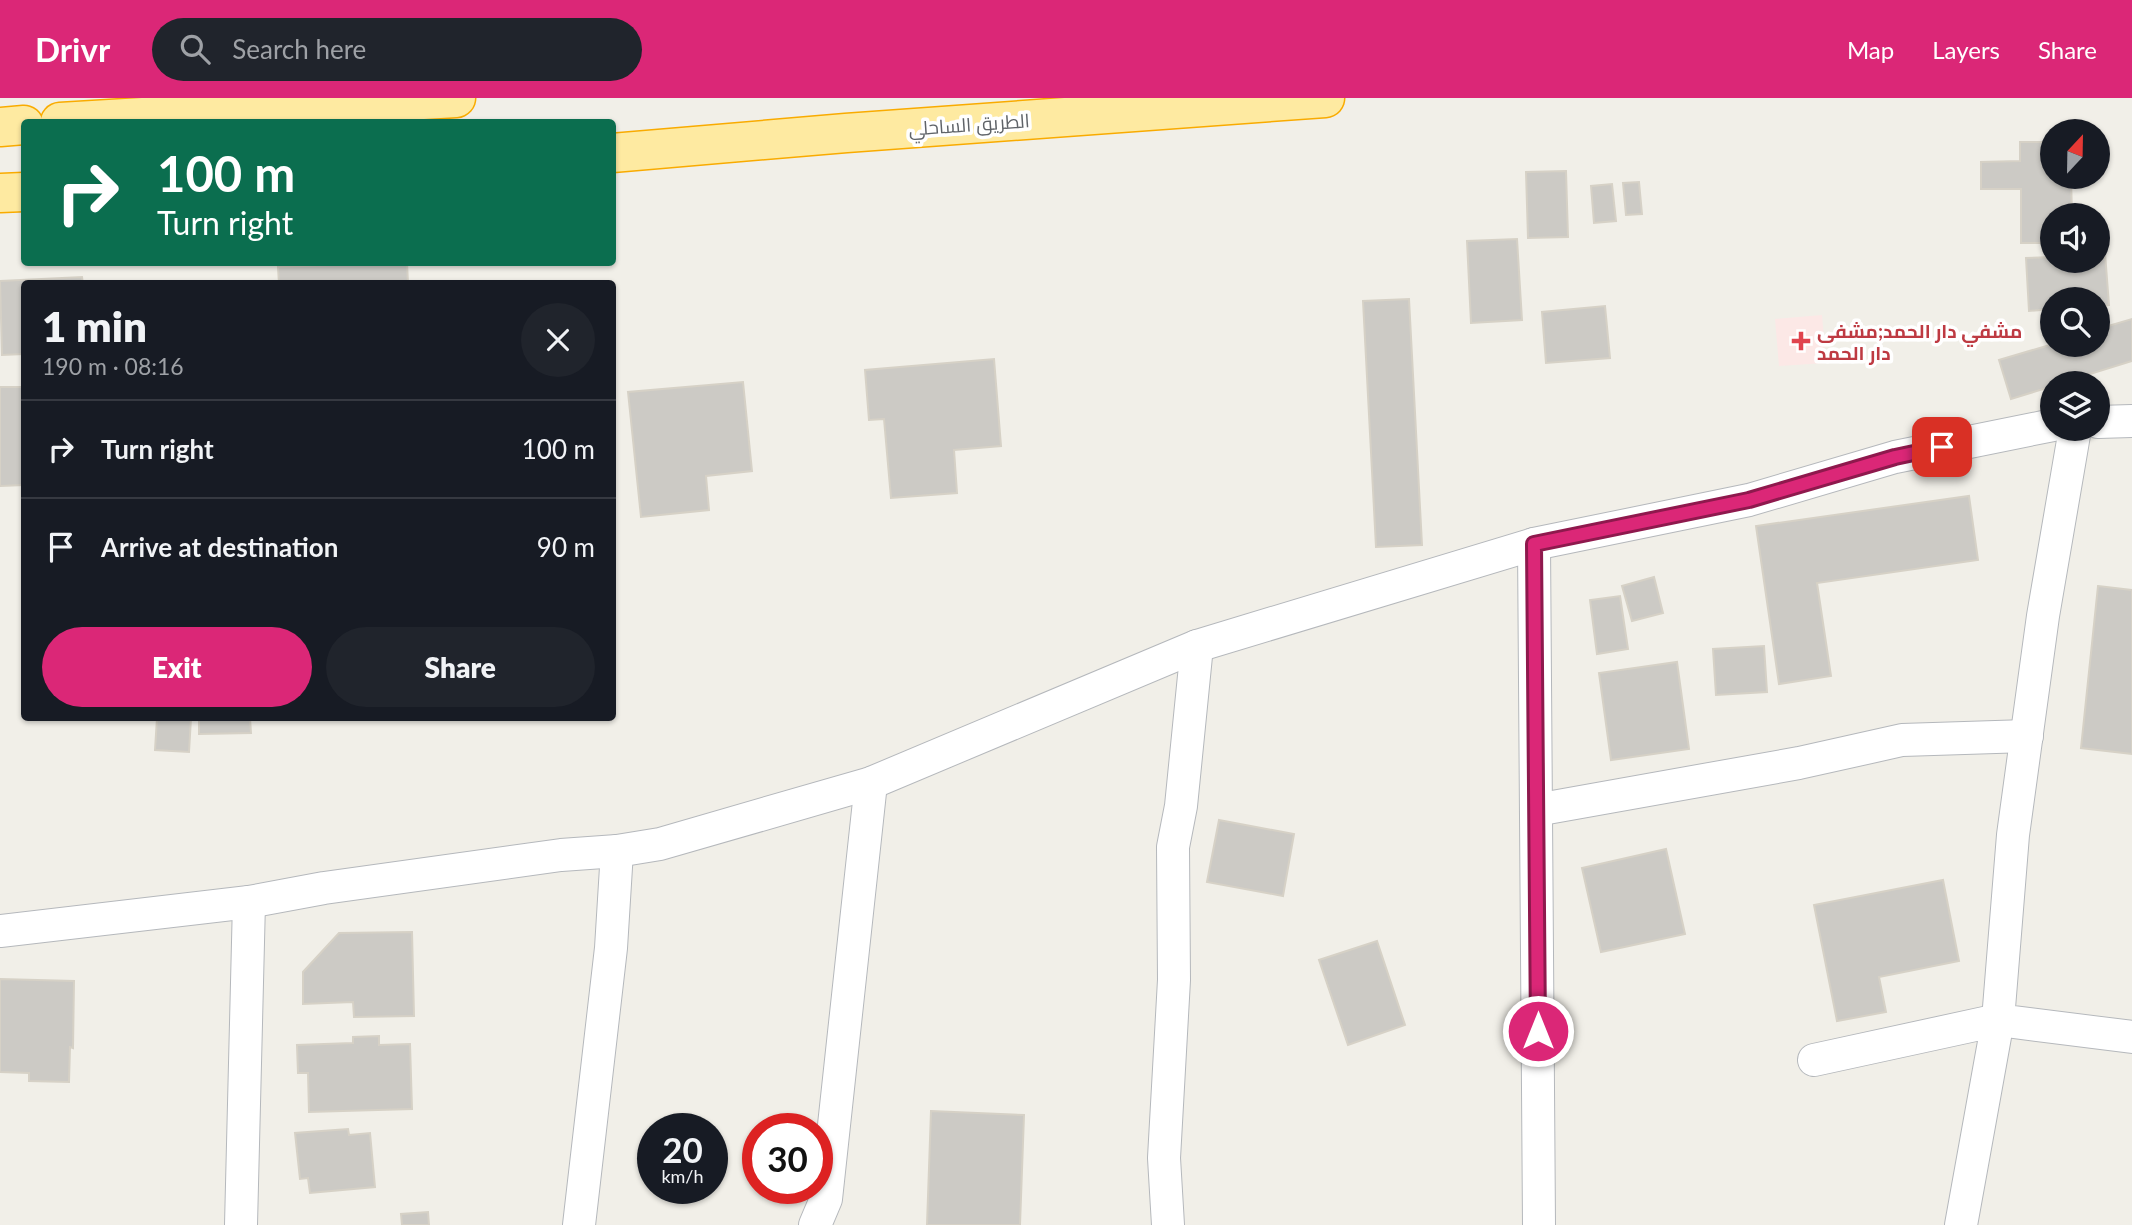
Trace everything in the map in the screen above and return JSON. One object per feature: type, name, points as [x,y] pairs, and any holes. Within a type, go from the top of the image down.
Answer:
[{"type":"highway","points":[[95,119],[278,103],[456,98]]},
{"type":"highway","name":"الطريق الساحلي","points":[[616,153],[1325,98]]},
{"type":"highway","points":[[0,127],[21,125]]},
{"type":"highway","points":[[0,193],[21,192]]},
{"type":"street","points":[[2110,422],[2132,421]]},
{"type":"street","points":[[0,931],[249,902],[324,888],[561,855],[660,845],[871,783],[1197,646],[1534,544],[1749,500],[1895,457],[2040,428]]},
{"type":"street","points":[[1961,1225],[1998,1020],[2013,835],[2043,616],[2073,441]]},
{"type":"street","points":[[1534,544],[1539,1225]]},
{"type":"street","points":[[1168,1225],[1164,1158],[1174,980],[1173,847],[1181,806],[1197,646]]},
{"type":"street","points":[[1536,810],[1799,763],[1902,740],[2027,736]]},
{"type":"street","points":[[815,1225],[826,1199],[871,783]]},
{"type":"street","points":[[579,1225],[611,948],[617,851]]},
{"type":"street","points":[[241,1225],[249,902]]},
{"type":"street","points":[[1814,1060],[1998,1020],[2132,1037]]},
{"type":"shaded area","name":"مشفي دار الحمد;مشفى دار الحمد","points":[[1822,315],[1826,363],[1779,366],[1775,319]]},
{"type":"building","points":[[2020,142],[2040,142],[2040,189],[2071,189],[2072,203],[2040,203],[2040,243],[2021,243],[2021,189],[1981,189],[1981,162],[2020,161]]},
{"type":"building","points":[[1566,171],[1568,237],[1528,238],[1526,172]]},
{"type":"building","points":[[1639,182],[1642,214],[1626,215],[1623,183]]},
{"type":"building","points":[[1612,184],[1616,221],[1594,223],[1591,186]]},
{"type":"building","points":[[1517,239],[1522,320],[1471,323],[1467,241]]},
{"type":"building","points":[[2040,257],[2040,273],[2107,273],[2108,287],[2040,287],[2040,310],[2029,311],[2026,258]]},
{"type":"building","points":[[407,266],[408,280],[279,280],[278,267]]},
{"type":"building","points":[[82,277],[82,280],[21,280],[21,354],[2,355],[0,281]]},
{"type":"building","points":[[1409,299],[1422,545],[1376,547],[1363,301]]},
{"type":"building","points":[[1605,306],[1610,358],[1546,363],[1542,312]]},
{"type":"building","points":[[2132,319],[2132,361],[2100,371],[2040,371],[2040,390],[2011,399],[1999,360],[2040,348],[2040,357],[2110,357],[2110,325]]},
{"type":"building","points":[[994,359],[1001,446],[954,450],[957,493],[891,498],[884,419],[869,420],[865,370]]},
{"type":"building","points":[[743,382],[752,471],[706,476],[709,510],[641,517],[628,392]]},
{"type":"building","points":[[0,387],[21,387],[21,485],[0,486]]},
{"type":"building","points":[[1969,496],[1978,560],[1817,583],[1831,676],[1779,684],[1756,526]]},
{"type":"building","points":[[1654,577],[1663,613],[1632,621],[1622,586]]},
{"type":"building","points":[[2098,586],[2132,590],[2132,754],[2081,748]]},
{"type":"building","points":[[1620,596],[1628,649],[1597,654],[1590,600]]},
{"type":"building","points":[[1764,646],[1767,692],[1716,695],[1713,649]]},
{"type":"building","points":[[1677,662],[1689,749],[1611,760],[1599,673]]},
{"type":"building","points":[[157,721],[191,721],[189,752],[155,750]]},
{"type":"building","points":[[199,721],[250,721],[251,733],[199,734]]},
{"type":"building","points":[[1219,820],[1294,834],[1283,896],[1207,882]]},
{"type":"building","points":[[1666,849],[1685,934],[1601,952],[1582,868]]},
{"type":"building","points":[[1943,880],[1959,961],[1879,977],[1886,1012],[1837,1021],[1814,905]]},
{"type":"building","points":[[412,932],[414,1016],[354,1017],[353,1002],[303,1004],[303,972],[339,933]]},
{"type":"building","points":[[1377,941],[1405,1025],[1348,1045],[1319,960]]},
{"type":"building","points":[[0,979],[74,981],[73,1048],[70,1047],[69,1082],[29,1081],[29,1073],[0,1072]]},
{"type":"building","points":[[379,1036],[379,1045],[410,1044],[412,1109],[309,1112],[308,1073],[298,1073],[297,1045],[353,1043],[353,1037]]},
{"type":"building","points":[[931,1111],[1024,1115],[1020,1225],[927,1225]]},
{"type":"building","points":[[348,1129],[349,1135],[370,1133],[375,1187],[310,1193],[308,1178],[300,1179],[295,1133]]},
{"type":"building","points":[[428,1212],[429,1225],[402,1225],[401,1214]]},
{"type":"place","name":"مشفي دار الحمد;مشفى دار الحمد","points":[[1801,341]]},
{"type":"route","points":[[1538,1031],[1534,544],[1749,500],[1895,457],[1942,447]]}]
